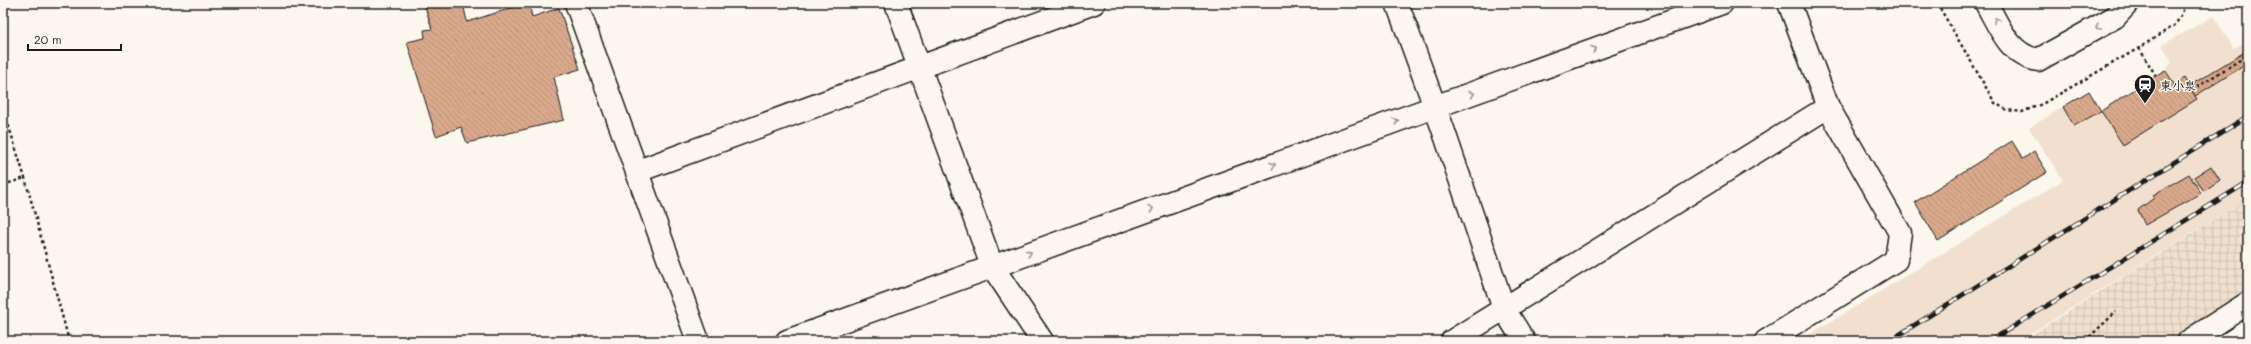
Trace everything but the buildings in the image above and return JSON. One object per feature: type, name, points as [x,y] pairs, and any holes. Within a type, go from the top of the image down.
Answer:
[{"type":"street","points":[[576,3],[638,171],[698,341]]},
{"type":"street","points":[[896,3],[992,266],[1042,341]]},
{"type":"street","points":[[638,171],[919,66],[1094,3]]},
{"type":"street","points":[[1397,3],[1435,107],[1504,309],[1524,341]]},
{"type":"street","points":[[787,341],[1722,3]]},
{"type":"street","points":[[1766,341],[1896,260],[1900,233],[1828,107],[1789,3]]},
{"type":"street","points":[[1986,3],[2013,49],[2021,56],[2038,60],[2115,17],[2128,3]]},
{"type":"street","points":[[1452,341],[1828,107]]},
{"type":"street","points":[[2189,341],[2215,334],[2248,303]]},
{"type":"path","points":[[2139,48],[2156,76]]},
{"type":"path","points":[[2192,90],[2248,55]]},
{"type":"path","points":[[3,108],[25,178],[69,341]]},
{"type":"path","points":[[3,185],[25,178]]},
{"type":"path","points":[[2085,341],[2116,312]]},
{"type":"shaded area","points":[[2214,16],[2234,49],[2248,40],[2248,198],[2019,341],[1799,341],[2063,180],[2029,128],[2089,91],[2101,111],[2165,70],[2172,62],[2162,45]]},
{"type":"shaded area","points":[[2248,198],[2248,290],[2172,341],[2022,341]]},
{"type":"railway","points":[[1889,341],[2248,116]]},
{"type":"railway","points":[[1990,341],[2248,182]]},
{"type":"place","name":"東小泉","points":[[2145,104]]}]
